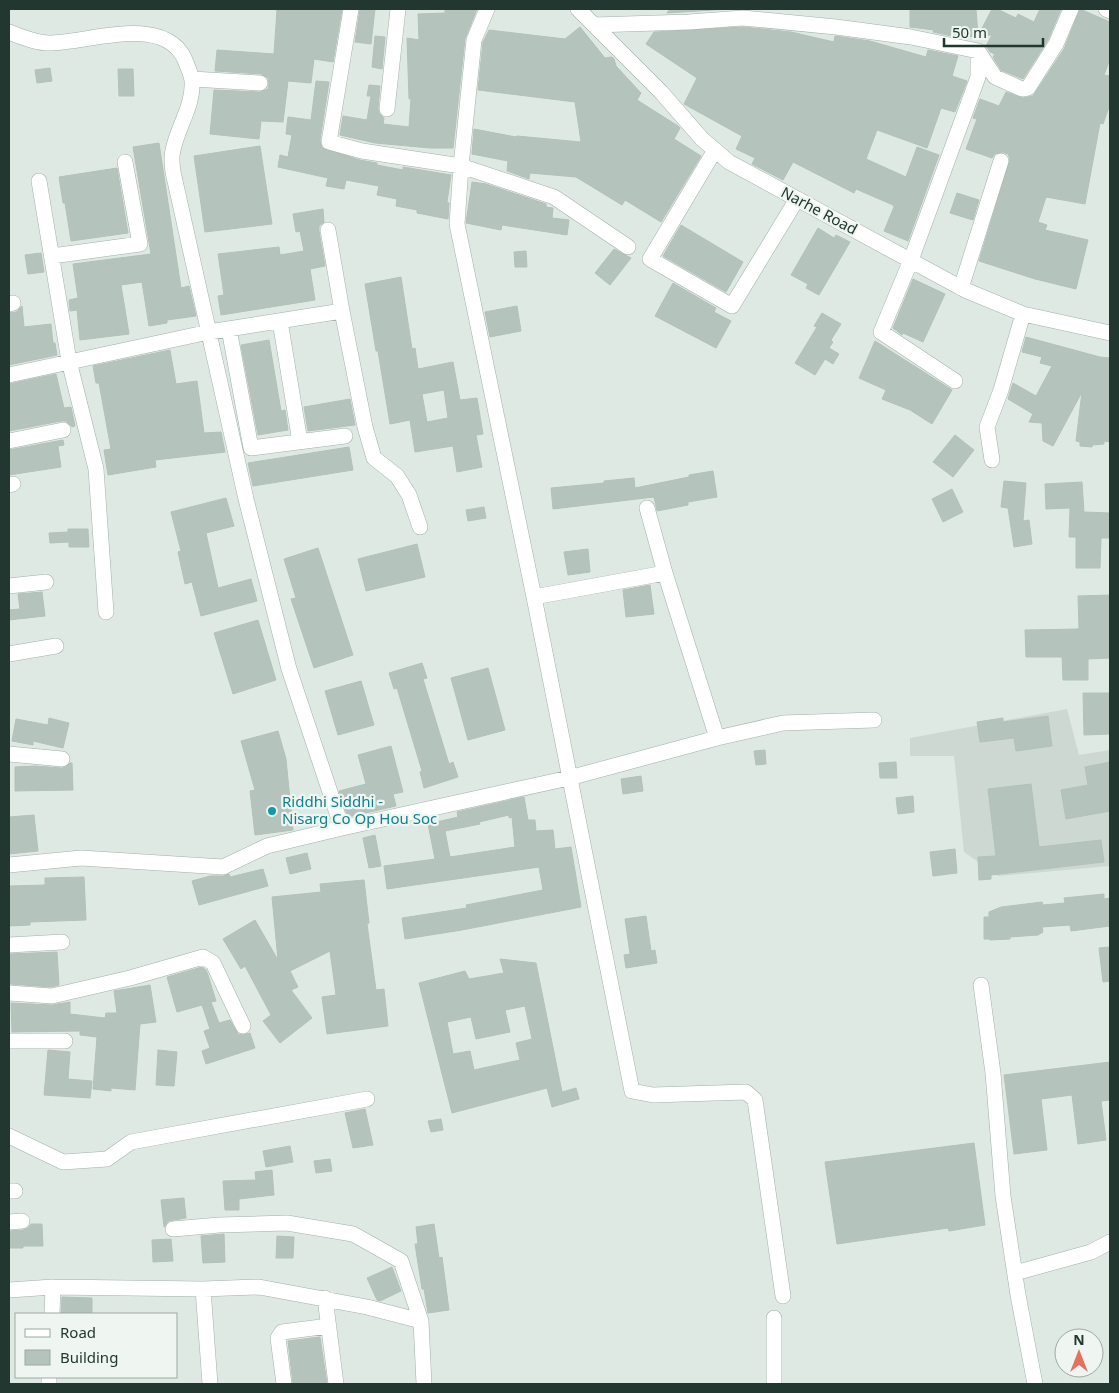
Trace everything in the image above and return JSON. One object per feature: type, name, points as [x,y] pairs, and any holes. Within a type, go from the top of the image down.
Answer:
[{"type":"street","points":[[351,9],[329,142],[362,151],[461,166],[554,197],[628,247]]},
{"type":"street","points":[[387,110],[398,9]]},
{"type":"street","points":[[487,9],[474,40],[457,224],[534,597],[632,1091],[653,1095],[746,1092],[755,1100],[784,1296]]},
{"type":"street","name":"Narhe Road","points":[[578,9],[639,69],[702,139],[729,162],[961,288],[1023,314],[1110,332]]},
{"type":"street","points":[[594,25],[689,22],[742,13],[912,37],[978,51],[995,76],[1022,89],[1028,88],[1056,44],[1071,9]]},
{"type":"street","points":[[1106,9],[1110,11]]},
{"type":"street","points":[[9,32],[47,43],[123,33],[143,33],[167,40],[184,54],[192,79],[190,102],[173,148],[173,172],[246,499],[289,669],[342,828]]},
{"type":"street","points":[[955,382],[882,332],[911,260],[978,77],[978,51]]},
{"type":"street","points":[[192,79],[260,83]]},
{"type":"street","points":[[715,150],[650,259],[732,306],[797,198]]},
{"type":"street","points":[[961,288],[1002,161]]},
{"type":"street","points":[[52,256],[140,244],[125,162]]},
{"type":"street","points":[[39,181],[69,361],[96,469],[106,612]]},
{"type":"street","points":[[328,230],[365,426],[374,458],[397,476],[409,495],[420,527]]},
{"type":"street","points":[[9,375],[209,332],[342,311]]},
{"type":"street","points":[[992,460],[987,427],[1001,390],[1023,314]]},
{"type":"street","points":[[280,321],[300,442]]},
{"type":"street","points":[[228,329],[251,448],[345,436]]},
{"type":"street","points":[[9,441],[63,430]]},
{"type":"street","points":[[647,508],[664,573],[717,738]]},
{"type":"street","points":[[534,597],[664,573]]},
{"type":"street","points":[[9,586],[46,582]]},
{"type":"street","points":[[9,654],[56,646]]},
{"type":"street","points":[[9,865],[81,858],[223,867],[267,846],[569,778],[717,738],[783,723],[874,720]]},
{"type":"street","points":[[9,754],[62,759]]},
{"type":"street","points":[[9,945],[62,942]]},
{"type":"street","points":[[9,993],[52,996],[130,978],[203,957],[213,963],[243,1026]]},
{"type":"street","points":[[981,985],[993,1073],[1003,1196],[1035,1384]]},
{"type":"street","points":[[9,1041],[65,1041]]},
{"type":"street","points":[[9,1136],[63,1162],[107,1159],[131,1142],[367,1100]]},
{"type":"street","points":[[173,1229],[219,1225],[288,1223],[353,1234],[401,1261],[420,1321],[424,1384]]},
{"type":"street","points":[[1015,1273],[1091,1252],[1110,1242]]},
{"type":"street","points":[[9,1290],[53,1287],[203,1290],[259,1288],[325,1298],[420,1321]]},
{"type":"street","points":[[52,1313],[53,1287]]},
{"type":"street","points":[[203,1290],[210,1384]]},
{"type":"street","points":[[325,1298],[336,1384]]},
{"type":"street","points":[[774,1318],[774,1384]]},
{"type":"street","points":[[284,1384],[279,1334],[282,1332],[329,1326]]},
{"type":"shaded area","points":[[1067,709],[1079,755],[1110,750],[1110,866],[998,876],[964,852],[954,756],[910,756],[910,738]]},
{"type":"building","points":[[277,9],[342,9],[333,62],[314,59],[311,83],[288,81],[283,122],[261,121],[259,139],[210,134],[214,90],[260,92],[268,89],[269,84],[268,78],[261,74],[215,71],[217,50],[274,54]]},
{"type":"building","points":[[360,9],[375,9],[371,44],[355,42]]},
{"type":"building","points":[[445,9],[477,9],[465,39],[453,148],[375,143],[340,135],[343,116],[367,120],[371,96],[367,96],[369,85],[380,86],[378,108],[379,113],[384,118],[383,124],[409,127],[411,99],[409,99],[407,38],[419,40],[418,14],[445,13]]},
{"type":"building","points":[[670,9],[729,9],[667,13]]},
{"type":"building","points":[[910,9],[976,9],[978,36],[957,37],[933,32],[934,30],[910,27]]},
{"type":"building","points":[[992,9],[997,9],[1016,18],[1018,14],[1034,22],[1040,9],[1061,9],[1048,40],[1023,79],[1001,70],[993,57],[995,54],[990,52],[986,46],[992,35],[978,36]]},
{"type":"building","points":[[1080,9],[1110,22],[1110,59],[1104,75],[1110,76],[1110,104],[1103,124],[1100,123],[1085,204],[1046,197],[1038,222],[1047,225],[1045,230],[1088,240],[1076,289],[1035,279],[979,261],[1010,159],[1008,154],[1003,152],[995,154],[992,158],[966,149],[977,119],[973,118],[980,99],[999,106],[1006,92],[1023,98],[1033,96],[1064,49]]},
{"type":"building","points":[[580,27],[605,58],[612,57],[614,59],[616,66],[641,93],[637,100],[678,126],[680,128],[674,139],[701,156],[661,222],[625,200],[622,205],[576,177],[530,173],[529,179],[507,171],[508,161],[472,154],[474,129],[516,137],[581,142],[575,102],[478,90],[483,42],[489,30],[565,39]]},
{"type":"building","points":[[743,27],[791,32],[834,42],[835,36],[870,41],[926,57],[928,50],[958,56],[952,76],[967,81],[955,112],[941,108],[927,148],[877,130],[866,159],[906,177],[917,147],[939,155],[908,241],[884,231],[894,207],[893,205],[856,189],[854,193],[793,162],[783,180],[752,164],[755,158],[736,149],[742,136],[684,104],[697,78],[646,44],[654,32]]},
{"type":"building","points":[[375,36],[385,37],[382,69],[372,67]]},
{"type":"building","points":[[50,68],[52,81],[37,83],[35,70]]},
{"type":"building","points":[[118,69],[133,69],[134,96],[119,96]]},
{"type":"building","points":[[316,81],[329,82],[320,140],[322,148],[360,160],[377,163],[377,165],[451,175],[447,202],[449,203],[448,219],[417,213],[417,210],[396,206],[397,199],[377,195],[379,186],[346,180],[344,189],[326,186],[328,178],[278,167],[280,155],[288,157],[292,135],[286,134],[288,117],[311,120]]},
{"type":"building","points":[[159,143],[181,288],[189,286],[196,316],[167,320],[167,323],[149,326],[142,282],[121,285],[129,334],[80,340],[77,310],[70,311],[69,300],[78,298],[73,264],[151,254],[133,147]]},
{"type":"building","points":[[260,146],[272,224],[205,232],[194,156]]},
{"type":"building","points":[[117,168],[128,233],[71,241],[59,177]]},
{"type":"building","points":[[472,182],[486,184],[546,204],[546,207],[553,208],[552,218],[569,220],[567,235],[502,225],[501,230],[466,223]]},
{"type":"building","points":[[957,193],[979,200],[973,220],[950,213]]},
{"type":"building","points":[[323,209],[324,222],[319,226],[319,231],[325,266],[310,269],[315,300],[221,315],[218,296],[224,295],[218,254],[279,247],[280,255],[304,251],[300,231],[296,232],[293,214]]},
{"type":"building","points":[[681,225],[743,262],[726,292],[663,256]]},
{"type":"building","points":[[818,228],[834,238],[836,235],[850,242],[819,295],[806,288],[808,284],[791,275]]},
{"type":"building","points":[[614,249],[631,258],[610,285],[595,273]]},
{"type":"building","points":[[526,251],[527,267],[515,267],[514,252]]},
{"type":"building","points":[[41,253],[44,272],[28,274],[25,255]]},
{"type":"building","points":[[401,277],[412,349],[415,348],[418,369],[453,362],[460,400],[477,398],[483,434],[476,435],[482,467],[457,472],[453,446],[415,452],[410,420],[390,424],[365,284]],"holes":[[[444,390],[448,418],[427,422],[422,394]]]},
{"type":"building","points":[[913,279],[945,294],[923,342],[903,333],[902,335],[893,328]]},
{"type":"building","points":[[673,283],[716,308],[714,312],[731,321],[716,348],[655,316]]},
{"type":"building","points":[[22,306],[24,327],[51,324],[53,343],[55,343],[57,355],[9,365],[9,313],[16,312]]},
{"type":"building","points":[[517,306],[521,331],[490,337],[485,312]]},
{"type":"building","points":[[822,313],[841,324],[831,340],[833,342],[829,348],[839,354],[833,364],[825,359],[815,375],[795,363],[817,327],[814,326]]},
{"type":"building","points":[[1026,337],[1110,358],[1110,442],[1104,441],[1104,444],[1092,445],[1092,447],[1080,446],[1080,442],[1076,441],[1082,392],[1053,446],[1043,441],[1042,423],[1029,422],[1033,414],[1008,399],[1013,383],[1036,396],[1052,366],[1040,363],[1042,357],[1022,352]]},
{"type":"building","points":[[269,340],[281,411],[285,410],[288,430],[258,435],[241,345]]},
{"type":"building","points":[[875,341],[952,390],[932,424],[910,410],[882,399],[886,390],[859,378]]},
{"type":"building","points":[[170,350],[176,384],[197,381],[204,433],[221,432],[225,452],[155,460],[156,467],[108,475],[104,450],[111,449],[99,383],[96,383],[93,366]]},
{"type":"building","points":[[56,374],[64,408],[71,407],[75,426],[72,427],[66,421],[61,421],[9,431],[9,384]]},
{"type":"building","points":[[350,399],[355,425],[308,431],[304,407]]},
{"type":"building","points":[[955,435],[974,450],[953,477],[933,462]]},
{"type":"building","points":[[63,440],[64,445],[58,446],[61,467],[9,475],[9,450]]},
{"type":"building","points":[[349,447],[353,470],[253,486],[248,463]]},
{"type":"building","points":[[713,471],[717,497],[688,502],[688,505],[657,511],[654,497],[553,509],[551,488],[634,478],[635,488]]},
{"type":"building","points":[[1004,481],[1026,483],[1023,521],[1029,520],[1032,544],[1014,547],[1008,508],[1001,507]]},
{"type":"building","points":[[1082,482],[1084,512],[1110,513],[1110,538],[1101,538],[1100,568],[1076,568],[1076,537],[1069,537],[1070,508],[1046,509],[1045,484]]},
{"type":"building","points":[[952,489],[963,512],[943,522],[932,499]]},
{"type":"building","points":[[226,498],[234,526],[206,533],[218,588],[251,579],[257,601],[201,616],[192,582],[185,584],[178,552],[181,551],[171,512]]},
{"type":"building","points":[[484,507],[486,518],[468,521],[466,510]]},
{"type":"building","points":[[68,529],[88,529],[89,547],[69,547],[69,542],[50,543],[49,533],[68,532]]},
{"type":"building","points":[[417,544],[425,577],[366,591],[358,559]]},
{"type":"building","points":[[318,548],[353,655],[314,668],[291,599],[296,598],[284,559]]},
{"type":"building","points":[[588,549],[590,572],[568,575],[564,552]]},
{"type":"building","points":[[650,585],[654,614],[626,617],[623,590]]},
{"type":"building","points":[[42,592],[45,616],[9,620],[9,610],[20,609],[18,594]]},
{"type":"building","points":[[1110,595],[1110,658],[1088,659],[1088,680],[1063,680],[1062,657],[1026,657],[1025,630],[1079,629],[1078,596]]},
{"type":"building","points":[[258,620],[276,680],[233,694],[214,633]]},
{"type":"building","points":[[422,663],[427,678],[423,679],[449,764],[453,762],[458,777],[424,788],[420,772],[422,771],[397,688],[394,689],[389,673]]},
{"type":"building","points":[[488,668],[505,730],[468,740],[451,678]]},
{"type":"building","points":[[361,681],[374,725],[338,735],[325,691]]},
{"type":"building","points":[[1083,693],[1110,693],[1110,734],[1084,735]]},
{"type":"building","points":[[1048,716],[1052,746],[1016,751],[1014,738],[980,742],[977,722],[1003,718],[1003,722]]},
{"type":"building","points":[[49,718],[69,723],[63,748],[33,741],[33,745],[12,741],[16,719],[48,725]]},
{"type":"building","points":[[278,731],[286,759],[293,830],[255,835],[250,791],[255,790],[241,741]]},
{"type":"building","points":[[391,746],[403,792],[393,794],[396,806],[348,817],[339,791],[366,784],[358,755]]},
{"type":"building","points":[[765,750],[766,764],[756,765],[754,751]]},
{"type":"building","points":[[896,762],[897,778],[880,778],[879,763]]},
{"type":"building","points":[[1110,762],[1110,811],[1066,819],[1061,790],[1088,785],[1085,767]]},
{"type":"building","points":[[72,763],[73,790],[15,791],[15,767],[62,768]]},
{"type":"building","points":[[641,776],[643,791],[623,794],[621,779]]},
{"type":"building","points":[[1031,784],[1039,847],[1101,840],[1104,862],[991,875],[991,879],[979,880],[978,857],[996,856],[988,789]]},
{"type":"building","points":[[913,796],[914,812],[898,814],[896,798]]},
{"type":"building","points":[[524,797],[528,820],[535,820],[536,831],[553,830],[555,849],[571,847],[581,907],[405,939],[402,918],[467,908],[466,905],[543,890],[539,867],[387,889],[384,866],[435,859],[428,824],[458,817],[457,812]],"holes":[[[509,815],[509,818],[512,817],[515,847],[450,857],[445,831],[480,824],[479,822]]]},
{"type":"building","points":[[34,815],[38,851],[9,854],[9,817]]},
{"type":"building","points":[[375,835],[381,866],[369,868],[363,838]]},
{"type":"building","points":[[955,849],[957,873],[933,876],[930,852]]},
{"type":"building","points":[[307,853],[311,869],[290,874],[286,858]]},
{"type":"building","points":[[263,869],[268,886],[199,905],[192,881],[210,876],[229,874],[230,877]]},
{"type":"building","points":[[84,877],[86,920],[30,922],[30,925],[9,926],[9,886],[45,885],[45,878]]},
{"type":"building","points":[[364,880],[369,923],[367,924],[376,990],[384,989],[388,1026],[327,1034],[322,997],[336,995],[330,951],[290,971],[298,987],[291,990],[312,1018],[280,1043],[263,1021],[271,1015],[245,966],[241,969],[223,939],[255,920],[278,960],[272,897],[321,892],[320,884]]},
{"type":"building","points":[[1104,894],[1104,899],[1110,898],[1110,926],[1071,931],[1070,925],[1042,927],[1043,932],[1038,935],[1010,937],[1010,939],[984,939],[984,917],[989,917],[989,912],[1001,907],[1042,902],[1043,905],[1065,903],[1064,898]]},
{"type":"building","points":[[646,916],[651,951],[655,950],[657,963],[626,968],[624,955],[630,954],[625,919]]},
{"type":"building","points":[[1110,947],[1110,981],[1103,982],[1099,948]]},
{"type":"building","points":[[57,952],[59,985],[51,987],[10,984],[9,954]]},
{"type":"building","points":[[500,959],[536,963],[562,1092],[576,1088],[579,1099],[552,1107],[547,1088],[452,1113],[419,983],[465,971],[469,979],[504,973]],"holes":[[[525,1006],[532,1039],[516,1043],[520,1060],[474,1070],[470,1051],[453,1054],[447,1022],[471,1017],[476,1039],[510,1032],[505,1010]]]},
{"type":"building","points":[[202,967],[206,970],[216,1001],[211,1002],[219,1023],[230,1020],[238,1034],[250,1033],[255,1048],[206,1064],[202,1051],[210,1048],[204,1031],[210,1029],[202,1005],[177,1012],[167,977]]},
{"type":"building","points":[[150,985],[156,1022],[140,1024],[135,1090],[111,1088],[111,1091],[93,1089],[97,1037],[80,1035],[80,1031],[12,1032],[11,1003],[52,1005],[70,1002],[70,1014],[105,1018],[106,1013],[117,1013],[114,991]]},
{"type":"building","points":[[48,1050],[70,1052],[68,1079],[92,1081],[90,1098],[44,1095]]},
{"type":"building","points":[[158,1050],[177,1052],[174,1086],[156,1085]]},
{"type":"building","points":[[1110,1062],[1110,1100],[1101,1101],[1106,1140],[1078,1144],[1072,1095],[1041,1099],[1047,1150],[1014,1154],[1004,1075]]},
{"type":"building","points":[[365,1109],[373,1145],[353,1148],[345,1113]]},
{"type":"building","points":[[441,1119],[443,1130],[431,1132],[428,1121]]},
{"type":"building","points":[[974,1143],[985,1225],[949,1231],[948,1228],[837,1244],[825,1162]]},
{"type":"building","points":[[290,1146],[293,1162],[266,1167],[263,1151]]},
{"type":"building","points":[[330,1159],[332,1171],[316,1173],[314,1161]]},
{"type":"building","points":[[272,1170],[274,1195],[239,1199],[239,1210],[225,1210],[223,1181],[256,1180],[255,1172]]},
{"type":"building","points":[[184,1198],[186,1218],[168,1221],[164,1227],[161,1200]]},
{"type":"building","points":[[31,1224],[42,1224],[43,1246],[9,1248],[9,1231],[23,1230]]},
{"type":"building","points":[[434,1224],[439,1258],[442,1257],[449,1310],[428,1313],[415,1244],[418,1244],[416,1227]]},
{"type":"building","points":[[224,1234],[225,1262],[203,1263],[201,1236]]},
{"type":"building","points":[[277,1236],[294,1237],[293,1258],[276,1258]]},
{"type":"building","points":[[171,1239],[173,1261],[153,1262],[152,1240]]},
{"type":"building","points":[[392,1267],[401,1291],[380,1301],[377,1300],[367,1278]]},
{"type":"building","points":[[62,1297],[92,1298],[92,1313],[61,1313]]},
{"type":"building","points":[[320,1337],[327,1384],[293,1384],[288,1341]]},
{"type":"place","name":"Riddhi Siddhi - Nisarg Co Op Hou Soc","points":[[272,811]]}]
